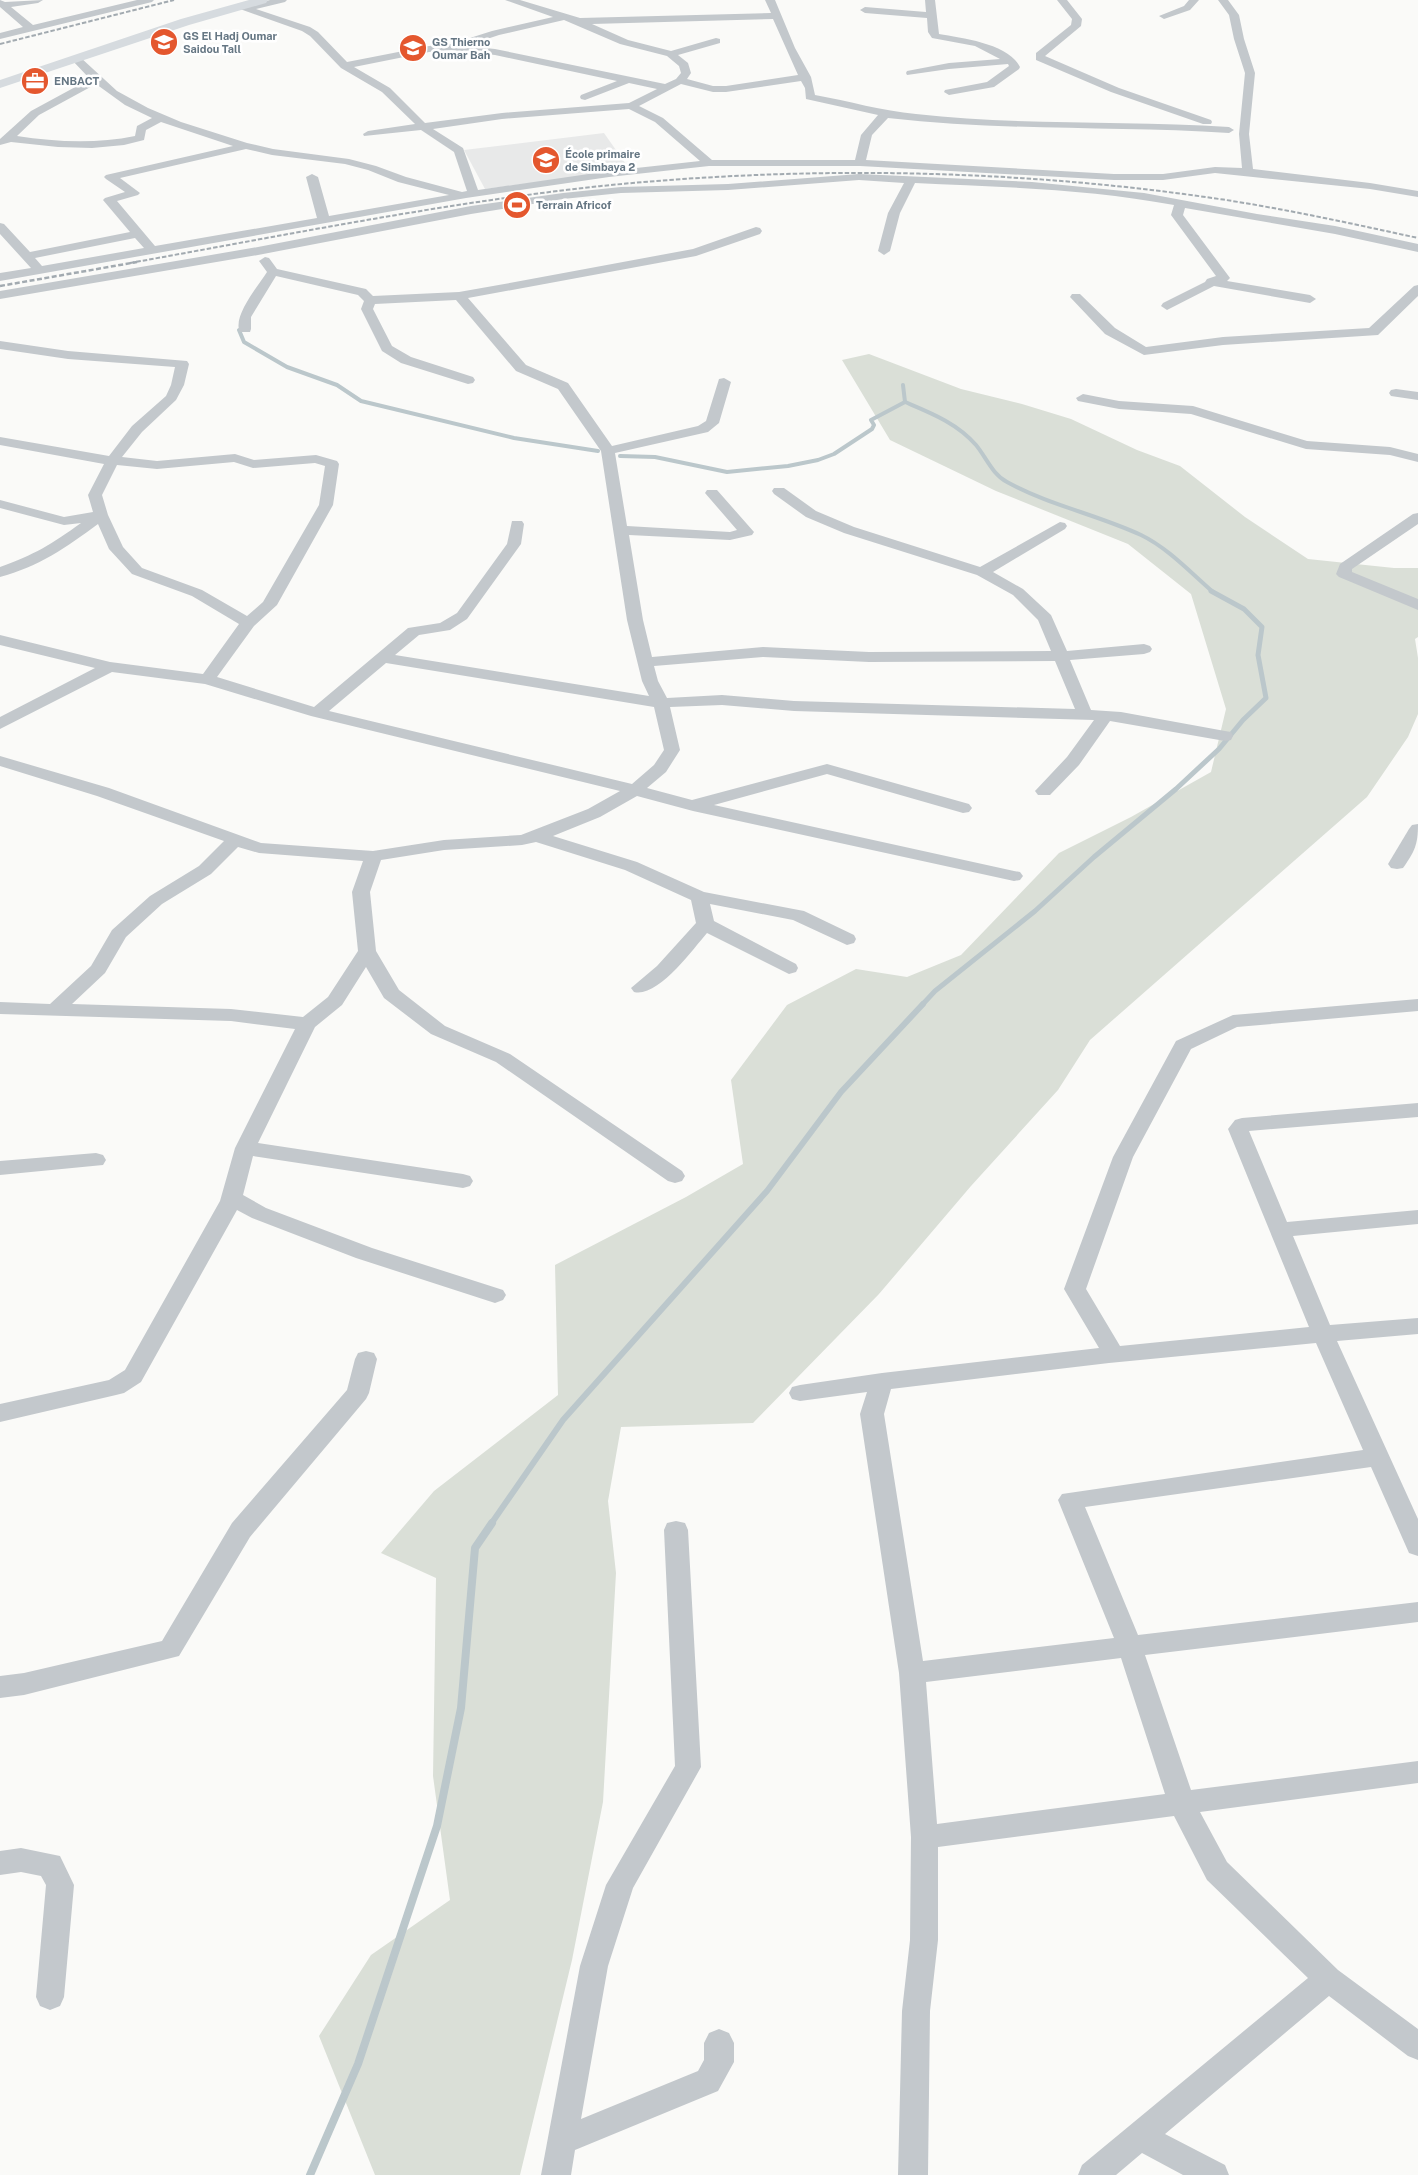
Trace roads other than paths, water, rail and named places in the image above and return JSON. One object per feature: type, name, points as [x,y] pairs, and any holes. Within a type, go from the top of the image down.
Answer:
[{"type":"main road","points":[[0,84],[185,22],[262,0]]},
{"type":"main road","points":[[0,78],[183,16],[239,3]]},
{"type":"street","points":[[1,4],[38,0]]},
{"type":"street","points":[[0,36],[149,0]]},
{"type":"street","points":[[185,22],[209,19],[239,3],[282,0]]},
{"type":"street","points":[[368,134],[502,116],[631,106],[680,81],[686,73],[684,65],[671,54],[624,42],[578,21],[510,0]]},
{"type":"street","points":[[770,0],[777,16],[779,30],[806,77],[810,88],[810,97],[850,104],[886,114],[926,120],[1229,130]]},
{"type":"street","points":[[930,0],[933,32],[936,36],[978,44],[1244,134]]},
{"type":"street","points":[[949,92],[990,85],[1026,60],[1040,54],[1076,26],[1077,19],[1062,0]]},
{"type":"street","points":[[1164,16],[1187,8],[1194,0]]},
{"type":"street","points":[[1223,0],[1234,15],[1239,39],[1250,73],[1244,134],[1248,172]]},
{"type":"street","points":[[239,3],[306,29],[314,34],[345,66],[386,90],[423,127],[459,150],[469,194]]},
{"type":"street","points":[[1,4],[31,29]]},
{"type":"street","points":[[865,10],[932,15]]},
{"type":"street","points":[[578,21],[777,16]]},
{"type":"street","points":[[452,47],[496,33],[566,17]]},
{"type":"street","points":[[671,54],[716,41]]},
{"type":"street","points":[[345,66],[429,49],[452,47],[494,52],[625,81],[668,88]]},
{"type":"street","points":[[76,59],[96,80],[114,94],[172,124],[246,146]]},
{"type":"street","points":[[911,73],[949,66],[1026,60]]},
{"type":"street","points":[[680,81],[726,89],[769,81],[806,77]]},
{"type":"street","points":[[4,141],[35,113],[96,80]]},
{"type":"street","points":[[585,96],[625,81]]},
{"type":"street","points":[[631,106],[659,120],[709,163]]},
{"type":"street","points":[[860,163],[862,142],[871,128],[886,114]]},
{"type":"street","points":[[4,141],[112,143],[140,138],[141,128],[161,118]]},
{"type":"street","points":[[152,250],[109,200],[134,193],[110,177],[246,146],[272,152],[345,161],[372,168],[402,180],[469,194]]},
{"type":"street","points":[[0,277],[469,194],[609,174],[709,163],[860,163],[1094,176],[1163,177],[1215,170],[1370,186],[1418,194]]},
{"type":"street","points":[[1094,176],[1144,196]]},
{"type":"street","points":[[312,177],[324,220]]},
{"type":"street","points":[[0,295],[258,251],[471,210],[592,192],[674,186],[728,187],[859,177],[1032,185],[1144,196],[1257,218],[1335,230],[1418,248]]},
{"type":"street","points":[[884,251],[894,213],[911,180]]},
{"type":"street","points":[[1167,306],[1209,285],[1211,282],[1224,278],[1177,214],[1181,203]]},
{"type":"street","points":[[0,227],[39,270]]},
{"type":"street","points":[[258,251],[273,272],[362,292],[370,300],[459,296],[696,252],[756,231]]},
{"type":"street","points":[[27,256],[138,234]]},
{"type":"street","points":[[245,330],[245,317],[273,272]]},
{"type":"street","points":[[1211,282],[1310,298]]},
{"type":"street","points":[[1076,297],[1110,331],[1144,351],[1223,340],[1373,332],[1418,289]]},
{"type":"street","points":[[0,761],[102,792],[259,848],[373,856],[444,846],[522,840],[536,836],[594,813],[635,790],[660,768],[672,750],[661,704],[650,680],[635,620],[608,451],[563,386],[520,368],[459,296]]},
{"type":"street","points":[[370,300],[367,309],[387,348],[406,360],[468,380]]},
{"type":"street","points":[[0,344],[68,355],[182,364],[176,390],[168,403],[137,428],[113,460],[95,495],[101,515],[116,549],[137,571],[198,593],[248,623]]},
{"type":"street","points":[[608,451],[703,429],[712,424],[724,382]]},
{"type":"street","points":[[1396,393],[1418,396]]},
{"type":"street","points":[[1083,398],[1119,405],[1193,410],[1210,417],[1306,445],[1390,451],[1418,458]]},
{"type":"street","points":[[0,441],[96,460],[156,465],[235,458],[253,464],[316,459],[332,464],[326,505],[270,605],[248,623],[207,679]]},
{"type":"street","points":[[779,491],[811,514],[834,524],[982,572],[1018,592],[1045,618],[1085,714]]},
{"type":"street","points":[[621,530],[730,536],[747,532],[712,493]]},
{"type":"street","points":[[0,504],[64,521],[101,515]]},
{"type":"street","points":[[0,572],[35,560],[59,546],[101,515]]},
{"type":"street","points":[[1418,517],[1344,567],[1344,574],[1418,605]]},
{"type":"street","points":[[317,713],[414,631],[444,627],[462,616],[514,544],[517,524]]},
{"type":"street","points":[[982,572],[1060,526]]},
{"type":"street","points":[[0,640],[110,667],[207,679],[317,713],[635,790],[692,806],[1014,876]]},
{"type":"street","points":[[646,662],[763,652],[869,657],[1062,656],[1144,649]]},
{"type":"street","points":[[384,658],[661,704],[722,700],[804,706],[1085,714],[1121,717],[1225,736]]},
{"type":"street","points":[[0,724],[110,667]]},
{"type":"street","points":[[1044,791],[1073,761],[1106,716]]},
{"type":"street","points":[[692,806],[827,769],[963,808]]},
{"type":"street","points":[[1397,864],[1418,831]]},
{"type":"street","points":[[536,836],[630,866],[699,897],[798,915],[847,939]]},
{"type":"street","points":[[53,1011],[98,969],[119,934],[156,900],[205,870],[234,840]]},
{"type":"street","points":[[373,856],[361,892],[368,951],[391,994],[438,1030],[503,1058],[676,1176]]},
{"type":"street","points":[[699,897],[705,924],[789,968]]},
{"type":"street","points":[[641,988],[664,970],[705,924]]},
{"type":"street","points":[[0,1413],[116,1387],[133,1376],[231,1197],[245,1148],[307,1024],[335,1001],[368,951]]},
{"type":"street","points":[[1114,1355],[1075,1289],[1123,1157],[1183,1045],[1233,1021],[1418,1005]]},
{"type":"street","points":[[0,1008],[231,1015],[307,1024]]},
{"type":"street","points":[[1418,1110],[1239,1126],[1238,1129],[1324,1334],[1418,1546]]},
{"type":"street","points":[[245,1148],[463,1181]]},
{"type":"street","points":[[0,1168],[96,1160]]},
{"type":"street","points":[[231,1197],[259,1213],[364,1253],[495,1295]]},
{"type":"street","points":[[1281,1230],[1418,1217]]},
{"type":"street","points":[[800,1392],[1114,1355],[1418,1326]]},
{"type":"street","points":[[0,1687],[24,1684],[170,1649],[241,1530],[358,1393],[366,1359]]},
{"type":"street","points":[[882,1381],[872,1414],[912,1673],[925,1837],[924,1940],[916,2011],[913,2175]]},
{"type":"street","points":[[1379,1457],[1070,1500],[1130,1647],[1181,1802],[1217,1871],[1328,1979],[1418,2046]]},
{"type":"street","points":[[556,2175],[564,2141],[594,1966],[620,1885],[688,1767],[676,1530]]},
{"type":"street","points":[[912,1673],[1418,1612]]},
{"type":"street","points":[[925,1837],[1418,1772]]},
{"type":"street","points":[[0,1863],[21,1860],[50,1865],[60,1886],[50,1997]]},
{"type":"street","points":[[1093,2175],[1328,1979]]},
{"type":"street","points":[[564,2141],[708,2081],[719,2062],[719,2044]]},
{"type":"street","points":[[1139,2136],[1214,2175]]},
{"type":"waterway","points":[[239,330],[244,342],[287,367],[337,385],[361,401],[514,438],[598,451]]},
{"type":"waterway","points":[[903,385],[905,402]]},
{"type":"waterway","points":[[620,456],[655,457],[727,472],[788,466],[818,460],[834,454],[872,429],[874,425],[871,420],[905,402]]},
{"type":"waterway","points":[[905,402],[943,419],[969,437],[993,470],[1002,479],[1040,497],[1125,528],[1151,540],[1213,592]]},
{"type":"waterway","points":[[922,1005],[935,991],[1035,911],[1094,857],[1176,789],[1219,749],[1243,720],[1266,698],[1258,655],[1262,627],[1244,609],[1211,591]]},
{"type":"waterway","points":[[491,1524],[563,1420],[767,1191],[841,1092],[923,1004]]},
{"type":"waterway","points":[[310,2175],[358,2064],[437,1826],[461,1708],[475,1548],[492,1523]]},
{"type":"railway","points":[[0,44],[174,0]]},
{"type":"railway","points":[[130,263],[365,220],[542,193],[679,179],[835,173],[914,173],[992,176],[1148,190],[1274,208],[1418,238]]},
{"type":"railway","points":[[0,286],[137,262]]},
{"type":"place","name":"GS El Hadj Oumar Saidou Tall","points":[[164,42]]},
{"type":"place","name":"GS Thierno Oumar Bah","points":[[413,48]]},
{"type":"place","name":"ENBACT","points":[[35,81]]},
{"type":"place","name":"École primaire de Simbaya 2","points":[[546,160]]},
{"type":"place","name":"Terrain Africof","points":[[517,205]]}]
